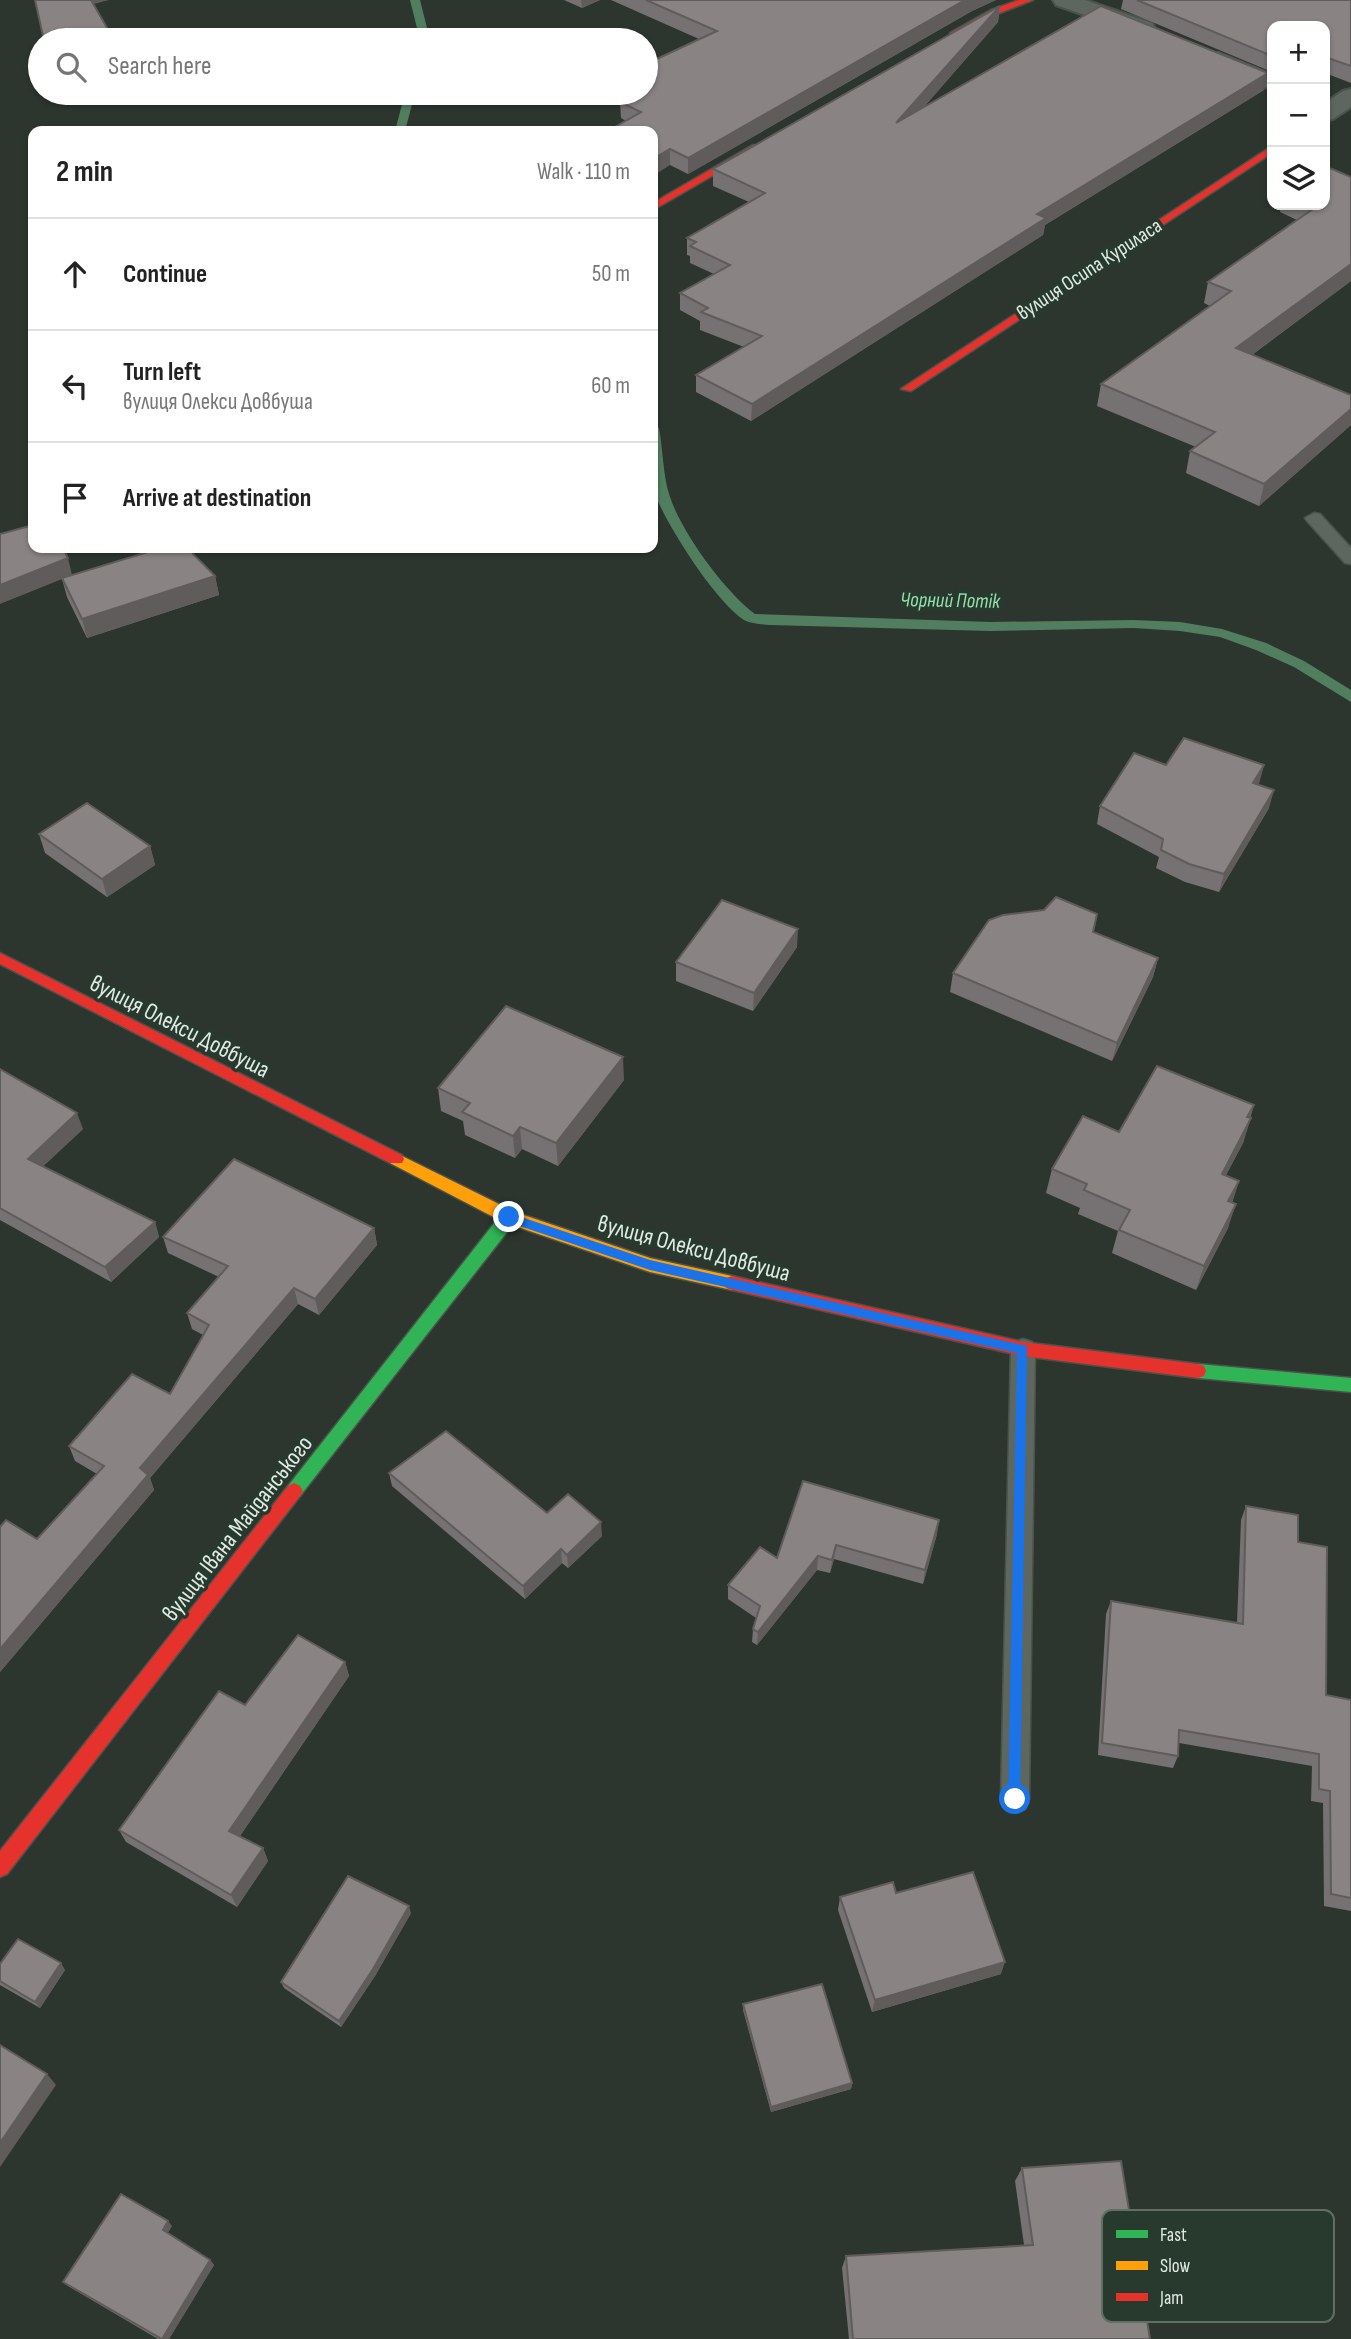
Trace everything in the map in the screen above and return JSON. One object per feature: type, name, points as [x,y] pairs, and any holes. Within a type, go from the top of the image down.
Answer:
[{"type":"street","points":[[946,38],[994,12],[1028,0]]},
{"type":"street","points":[[1064,0],[1094,8],[1167,38]]},
{"type":"street","points":[[1193,48],[1267,81]]},
{"type":"street","points":[[658,204],[770,140]]},
{"type":"street","name":"вулиця Осипа Куриласа","points":[[907,390],[1267,152]]},
{"type":"street","name":"вулиця Олекси Довбуша","points":[[0,958],[509,1217],[650,1265],[1023,1349],[1230,1375],[1351,1385]]},
{"type":"street","name":"вулиця Івана Майданського","points":[[0,1867],[509,1217]]},
{"type":"lane","points":[[1314,518],[1351,559]]},
{"type":"lane","points":[[1015,1799],[1023,1349]]},
{"type":"building","points":[[35,0],[91,0],[107,28],[41,28]]},
{"type":"building","points":[[646,0],[965,0],[688,158],[670,149],[658,156],[658,126],[617,126],[641,112],[626,105],[658,105],[658,58],[717,31]]},
{"type":"building","points":[[1137,0],[1351,0],[1351,66],[1330,59],[1330,21],[1267,21],[1267,54]]},
{"type":"building","points":[[1000,6],[896,123],[1101,6],[1267,73],[1037,214],[1046,218],[752,404],[696,375],[762,336],[701,312],[708,308],[680,293],[730,265],[690,246],[696,242],[687,238],[765,193],[713,169]]},
{"type":"building","points":[[1330,168],[1351,177],[1351,264],[1236,348],[1351,395],[1351,409],[1264,484],[1190,451],[1215,432],[1101,384],[1231,291],[1208,282],[1311,210],[1330,210]]},
{"type":"building","points":[[28,526],[28,553],[66,553],[68,558],[0,585],[0,534]]},
{"type":"building","points":[[144,553],[192,553],[215,576],[82,619],[62,578]]},
{"type":"building","points":[[1184,738],[1264,765],[1253,783],[1274,790],[1224,874],[1189,864],[1161,850],[1163,839],[1100,806],[1134,753],[1166,765]]},
{"type":"building","points":[[87,803],[150,846],[102,879],[39,834]]},
{"type":"building","points":[[1056,897],[1097,914],[1093,932],[1158,958],[1117,1043],[953,973],[989,920],[1003,915],[1044,910]]},
{"type":"building","points":[[722,900],[798,929],[754,993],[676,962]]},
{"type":"building","points":[[506,1006],[623,1057],[556,1143],[520,1127],[513,1136],[462,1112],[470,1103],[438,1088]]},
{"type":"building","points":[[1157,1066],[1254,1105],[1247,1117],[1251,1118],[1222,1174],[1239,1181],[1228,1201],[1236,1204],[1204,1266],[1119,1230],[1130,1210],[1084,1190],[1087,1184],[1052,1169],[1083,1116],[1119,1132]]},
{"type":"building","points":[[0,1069],[77,1113],[28,1159],[155,1222],[105,1267],[0,1208]]},
{"type":"building","points":[[234,1159],[374,1228],[315,1299],[294,1288],[140,1468],[148,1475],[0,1649],[0,1527],[6,1520],[37,1539],[104,1466],[69,1446],[132,1374],[170,1394],[209,1325],[187,1313],[228,1266],[163,1237]]},
{"type":"building","points":[[446,1431],[547,1513],[568,1494],[601,1522],[567,1555],[561,1549],[523,1586],[389,1473]]},
{"type":"building","points":[[803,1481],[939,1520],[925,1570],[836,1545],[832,1560],[818,1556],[758,1632],[753,1629],[760,1606],[728,1585],[760,1547],[777,1558]]},
{"type":"building","points":[[1246,1506],[1298,1515],[1298,1542],[1327,1547],[1326,1695],[1351,1700],[1351,1898],[1331,1894],[1330,1791],[1319,1789],[1319,1754],[1179,1730],[1178,1756],[1102,1743],[1111,1601],[1243,1624]]},
{"type":"building","points":[[298,1635],[345,1662],[229,1831],[263,1848],[231,1895],[119,1830],[219,1691],[245,1705]]},
{"type":"building","points":[[973,1872],[1005,1962],[875,2000],[840,1897],[893,1882],[896,1893]]},
{"type":"building","points":[[348,1876],[409,1906],[339,2021],[281,1982]]},
{"type":"building","points":[[18,1939],[61,1963],[35,2002],[0,1981],[0,1964]]},
{"type":"building","points":[[822,1984],[852,2083],[771,2107],[743,2004]]},
{"type":"building","points":[[0,2045],[47,2074],[0,2143]]},
{"type":"building","points":[[1121,2161],[1129,2210],[1102,2210],[1102,2322],[1147,2322],[1150,2339],[853,2339],[846,2256],[1033,2245],[1022,2168]]},
{"type":"building","points":[[121,2194],[168,2221],[163,2230],[210,2260],[162,2339],[63,2282]]},
{"type":"waterway","name":"Чорний Потік","points":[[415,0],[422,28]]},
{"type":"waterway","name":"Чорний Потік","points":[[401,126],[407,105]]},
{"type":"waterway","name":"Чорний Потік","points":[[658,462],[663,497],[685,538],[730,602],[751,618],[770,621],[958,626],[1180,626],[1222,633],[1261,646],[1299,664],[1351,697]]},
{"type":"traffic: fast","points":[[294,1491],[509,1217]]},
{"type":"traffic: fast","points":[[1198,1371],[1351,1385]]},
{"type":"traffic: slow","points":[[396,1159],[509,1217],[650,1265],[732,1283]]},
{"type":"traffic: jam","points":[[955,33],[994,12],[1028,0]]},
{"type":"traffic: jam","points":[[658,204],[757,147]]},
{"type":"traffic: jam","points":[[907,389],[1267,152]]},
{"type":"traffic: jam","points":[[0,958],[396,1159]]},
{"type":"traffic: jam","points":[[732,1283],[1023,1349],[1198,1371]]},
{"type":"traffic: jam","points":[[0,1867],[294,1491]]},
{"type":"route","points":[[509,1217],[650,1265],[1023,1349],[1015,1799]]}]
